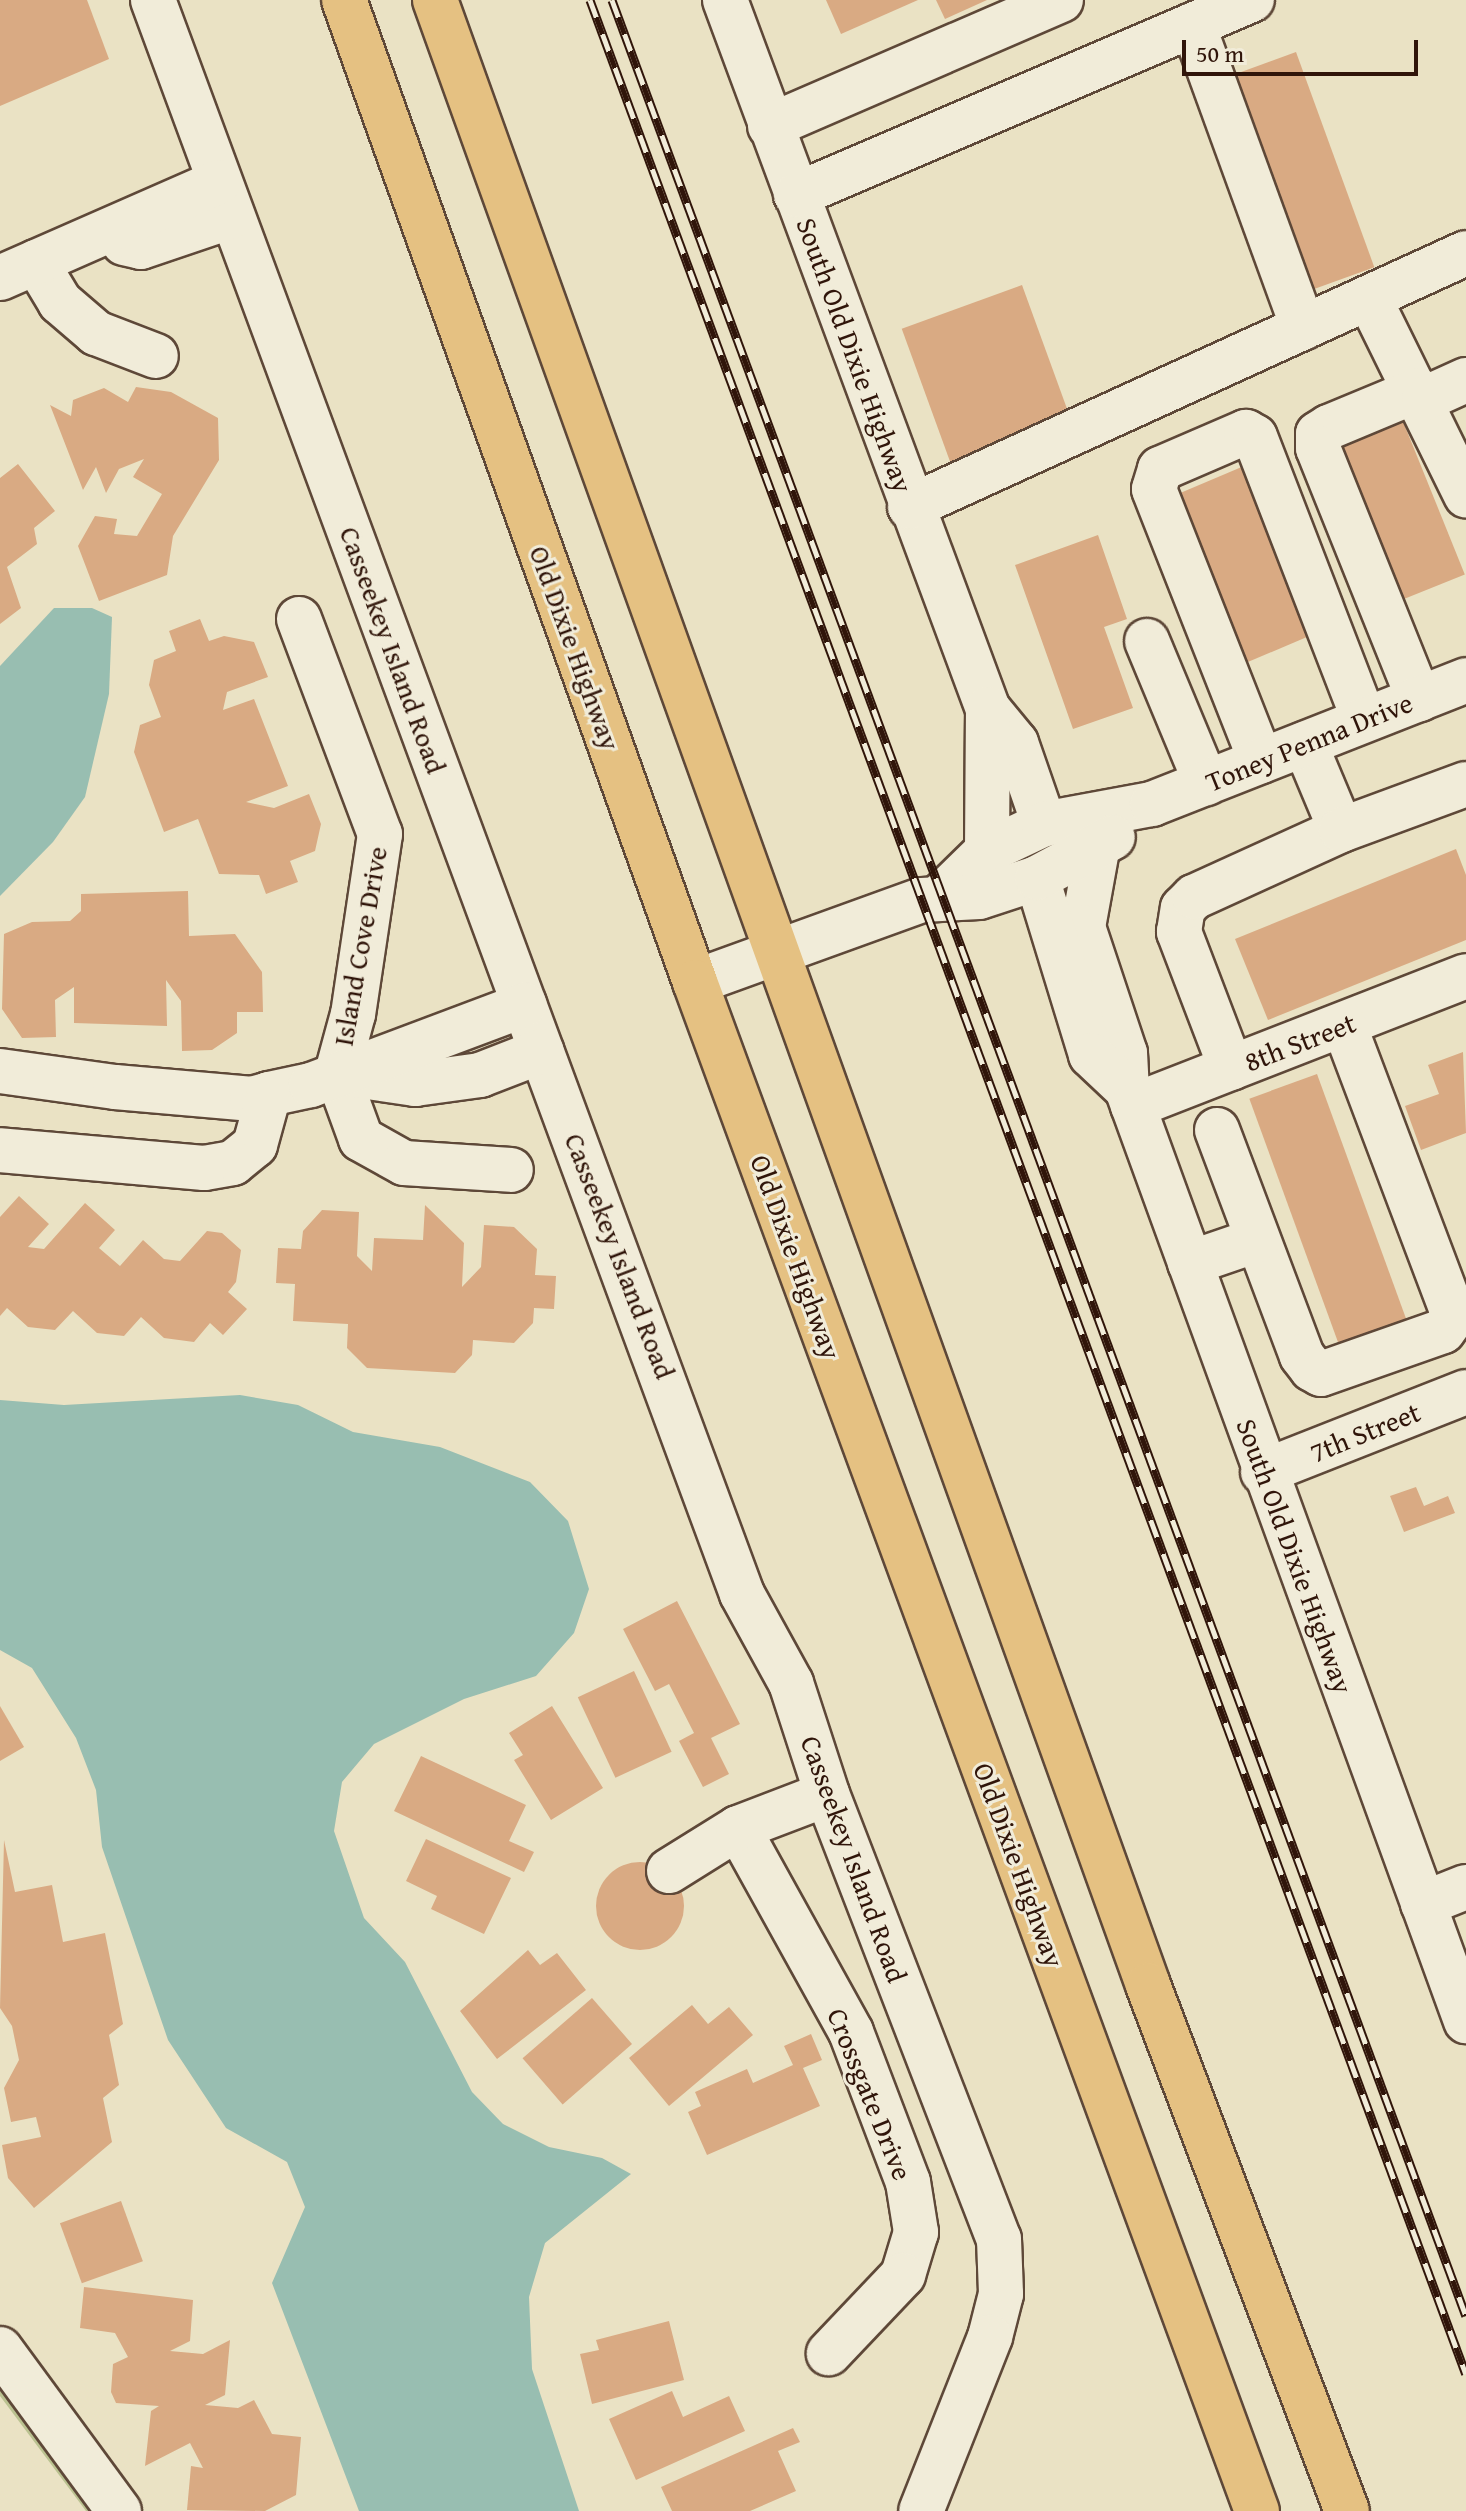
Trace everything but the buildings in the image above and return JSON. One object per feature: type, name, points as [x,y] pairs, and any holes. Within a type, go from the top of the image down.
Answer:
[{"type":"main road","name":"Old Dixie Highway","points":[[344,0],[695,982],[1257,2511]]},
{"type":"main road","points":[[435,0],[1148,1985],[1347,2511]]},
{"type":"street","name":"Casseekey Island Road","points":[[153,0],[742,1594],[791,1683],[827,1794],[999,2239],[1001,2294],[990,2337],[921,2511]]},
{"type":"street","name":"South Old Dixie Highway","points":[[725,0],[910,507],[988,709],[1016,743],[1044,824]]},
{"type":"street","points":[[770,126],[1061,0]]},
{"type":"street","points":[[796,195],[1252,0]]},
{"type":"street","points":[[1193,25],[1303,328]]},
{"type":"street","points":[[9,269],[99,236],[141,247],[226,199]]},
{"type":"street","points":[[910,507],[1466,253]]},
{"type":"street","points":[[9,269],[60,302],[96,333],[156,356]]},
{"type":"street","points":[[1369,298],[1421,395],[1466,495]]},
{"type":"street","points":[[1419,699],[1318,448],[1318,434],[1329,427],[1466,380]]},
{"type":"street","points":[[1261,761],[1154,489],[1160,469],[1246,432],[1255,437],[1364,720]]},
{"type":"street","name":"Island Cove Drive","points":[[299,619],[380,834],[353,1014],[337,1073],[361,1139],[404,1163],[511,1170]]},
{"type":"street","points":[[1147,641],[1206,783]]},
{"type":"street","name":"Toney Penna Drive","points":[[942,895],[987,851],[1044,824],[1152,804],[1466,680]]},
{"type":"street","name":"South Old Dixie Highway","points":[[987,851],[988,709]]},
{"type":"street","points":[[1305,744],[1341,830]]},
{"type":"street","points":[[1231,1068],[1179,932],[1183,908],[1194,897],[1341,830],[1466,784]]},
{"type":"street","name":"Toney Penna Drive","points":[[695,982],[942,895],[979,897],[1037,878],[1097,850],[1152,804]]},
{"type":"street","name":"South Old Dixie Highway","points":[[1097,850],[1083,927],[1125,1053],[1130,1098],[1263,1472],[1466,2021]]},
{"type":"street","name":"South Old Dixie Highway","points":[[1037,878],[1091,1055],[1130,1098]]},
{"type":"street","name":"8th Street","points":[[1130,1098],[1231,1068],[1466,976]]},
{"type":"street","points":[[0,1071],[115,1087],[252,1099],[337,1073],[524,1005]]},
{"type":"street","points":[[1217,1130],[1302,1356],[1321,1374],[1443,1331],[1454,1316],[1344,1025]]},
{"type":"street","points":[[337,1073],[415,1084],[480,1075],[542,1051]]},
{"type":"street","points":[[0,1150],[204,1168],[233,1163],[255,1145],[269,1094]]},
{"type":"street","points":[[1190,1263],[1257,1240]]},
{"type":"street","name":"7th Street","points":[[1263,1472],[1466,1392]]},
{"type":"street","points":[[669,1871],[738,1828],[827,1794]]},
{"type":"street","name":"Crossgate Drive","points":[[738,1828],[851,2032],[908,2182],[916,2232],[903,2275],[829,2353]]},
{"type":"street","points":[[1423,1904],[1466,1887]]},
{"type":"street","points":[[0,2349],[119,2511]]},
{"type":"green space","points":[[0,2366],[96,2511],[86,2511],[0,2396]]},
{"type":"water","points":[[54,608],[92,608],[112,617],[109,694],[85,797],[53,842],[0,896],[0,666]]},
{"type":"water","points":[[240,1395],[298,1405],[353,1432],[440,1447],[530,1482],[568,1521],[589,1589],[574,1633],[536,1676],[464,1699],[374,1744],[342,1782],[334,1831],[364,1918],[405,1962],[472,2092],[503,2124],[549,2147],[602,2158],[631,2174],[545,2243],[529,2297],[532,2369],[579,2511],[359,2511],[272,2283],[305,2207],[287,2162],[226,2128],[168,2040],[102,1847],[96,1790],[76,1738],[32,1668],[0,1650],[0,1400],[64,1405]]},
{"type":"railway","points":[[590,0],[1466,2374]]},
{"type":"railway","points":[[612,0],[1466,2316]]}]
